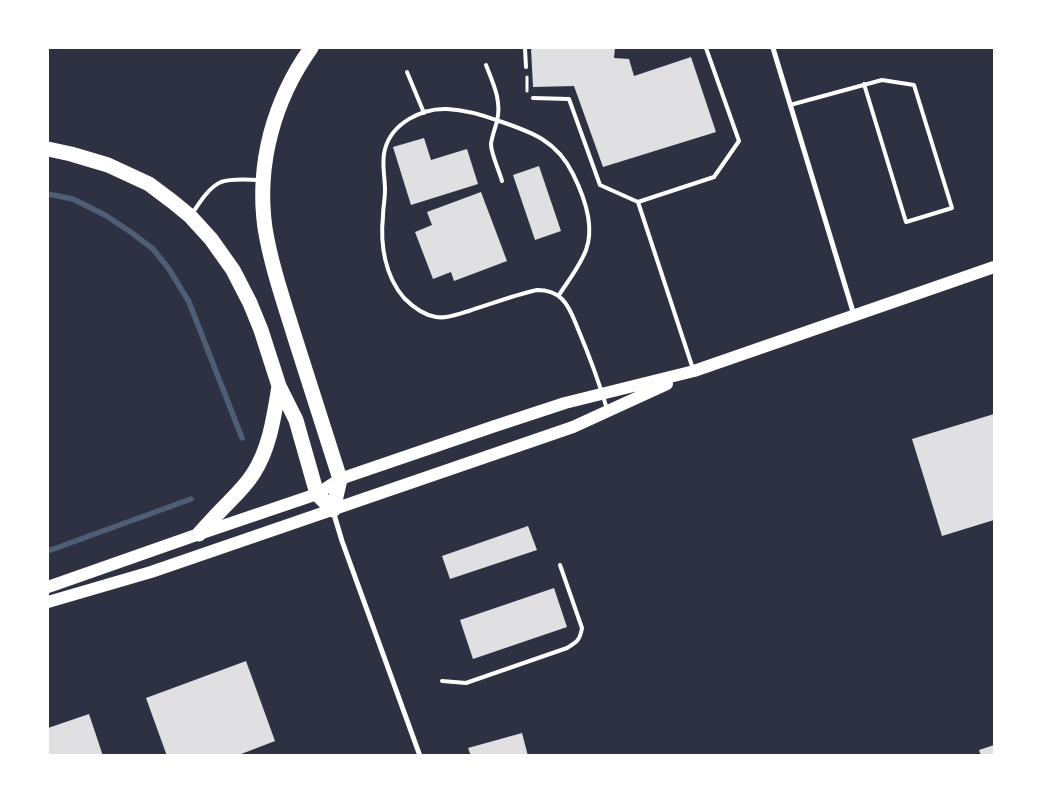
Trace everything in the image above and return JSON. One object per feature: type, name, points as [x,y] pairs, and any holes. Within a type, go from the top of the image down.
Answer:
[{"type":"highway","points":[[311,48],[294,75],[280,104],[271,132],[263,180],[264,216],[272,259],[287,312],[340,479],[333,510]]},
{"type":"highway","points":[[48,149],[91,159],[149,184],[190,216],[211,239],[239,280],[256,316],[279,386],[296,420],[317,494],[333,510]]},
{"type":"highway","points":[[199,534],[249,480],[263,456],[273,426],[279,386]]},
{"type":"main road","points":[[48,587],[317,494],[340,479],[565,403],[694,371],[994,266]]},
{"type":"main road","points":[[48,602],[151,572],[573,427],[694,371]]},
{"type":"street","points":[[773,48],[854,315]]},
{"type":"street","points":[[333,510],[342,541],[420,756]]},
{"type":"lane","points":[[525,48],[526,68]]},
{"type":"lane","points":[[533,98],[569,99],[600,185],[638,202],[714,177],[739,140],[706,48]]},
{"type":"lane","points":[[486,65],[497,94],[499,110],[491,143],[502,181]]},
{"type":"lane","points":[[407,72],[424,113]]},
{"type":"lane","points":[[790,105],[864,84],[882,80],[914,84],[952,208],[906,222],[864,84]]},
{"type":"lane","points":[[559,295],[581,261],[588,243],[589,228],[579,188],[566,160],[545,141],[529,133],[497,120],[458,110],[434,110],[414,117],[398,127],[388,140],[384,153],[385,190],[382,227],[383,249],[390,277],[400,293],[416,309],[439,318],[537,290],[559,295],[571,314],[593,365],[608,411]]},
{"type":"lane","points":[[190,216],[206,195],[218,184],[229,180],[263,180]]},
{"type":"lane","points":[[638,202],[694,371]]},
{"type":"lane","points":[[442,681],[466,683],[567,648],[577,642],[581,636],[582,628],[560,565]]},
{"type":"path","points":[[526,68],[527,94],[533,98]]},
{"type":"building","points":[[531,48],[615,48],[614,58],[629,59],[634,76],[691,57],[716,132],[603,167],[574,86],[533,87]]},
{"type":"building","points":[[424,138],[431,160],[467,149],[478,184],[411,205],[393,147]]},
{"type":"building","points":[[539,166],[561,231],[535,240],[513,175]]},
{"type":"building","points":[[481,192],[507,261],[454,281],[451,272],[433,279],[415,232],[432,225],[427,212]]},
{"type":"building","points":[[994,414],[994,520],[942,536],[912,439]]},
{"type":"building","points":[[528,526],[537,550],[450,579],[442,556]]},
{"type":"building","points":[[554,588],[567,627],[473,659],[460,620]]},
{"type":"building","points":[[246,661],[275,741],[236,756],[167,756],[146,698]]},
{"type":"building","points":[[89,714],[103,756],[48,756],[48,728]]},
{"type":"building","points":[[522,733],[528,756],[471,756],[468,748]]},
{"type":"building","points":[[994,745],[994,756],[981,756],[979,750]]},
{"type":"waterway","points":[[48,194],[73,199],[105,215],[153,249],[169,269],[189,302],[242,438]]},
{"type":"waterway","points":[[48,551],[191,499]]}]
